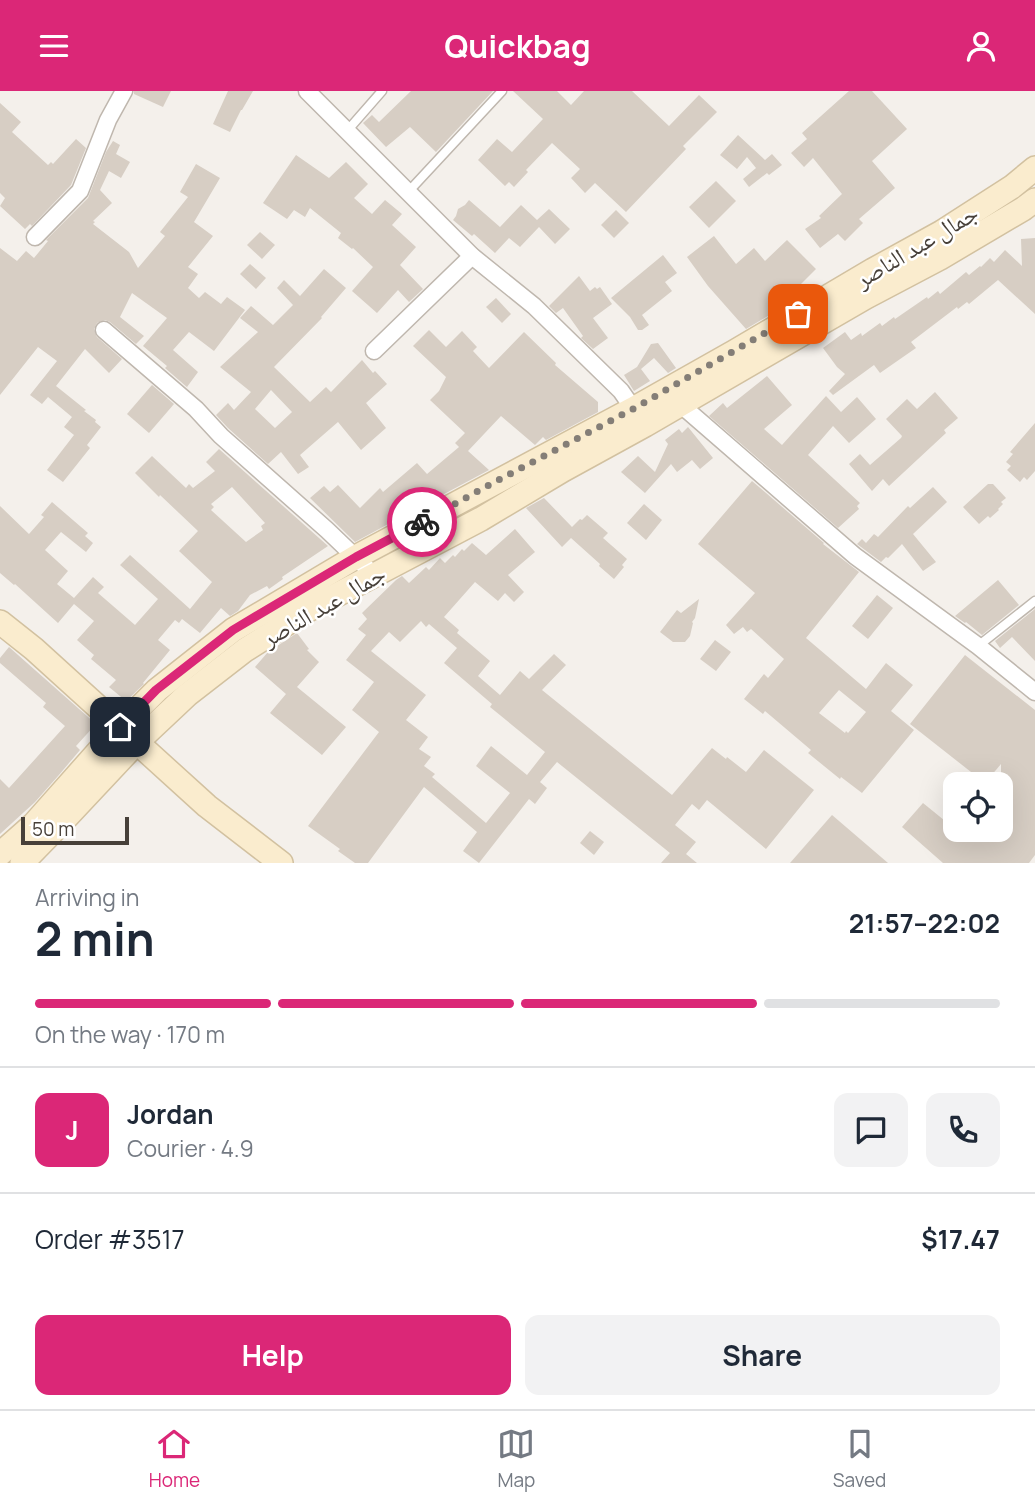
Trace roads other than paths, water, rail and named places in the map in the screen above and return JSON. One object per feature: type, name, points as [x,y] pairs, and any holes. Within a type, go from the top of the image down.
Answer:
[{"type":"main road","name":"جمال عبد الناصر","points":[[0,854],[129,734],[187,695],[245,650],[307,610],[481,519],[563,470],[734,352],[942,232],[1012,187],[1035,168]]},
{"type":"main road","name":"جمال عبد الناصر","points":[[22,863],[62,823],[129,734],[156,690],[233,630],[356,557],[639,417],[680,404],[866,297],[1029,208]]},
{"type":"main road","points":[[0,622],[34,649],[206,806],[281,863]]},
{"type":"street","points":[[35,237],[80,191],[108,120],[124,91]]},
{"type":"street","points":[[307,91],[472,256],[534,306],[621,391],[639,417]]},
{"type":"street","points":[[374,351],[472,256]]},
{"type":"street","points":[[104,330],[196,409],[221,436],[375,576]]},
{"type":"street","points":[[680,404],[855,556],[978,646],[1035,692]]},
{"type":"lane","points":[[347,131],[382,91]]},
{"type":"lane","points":[[409,191],[502,91]]},
{"type":"lane","points":[[978,646],[1035,601]]}]
